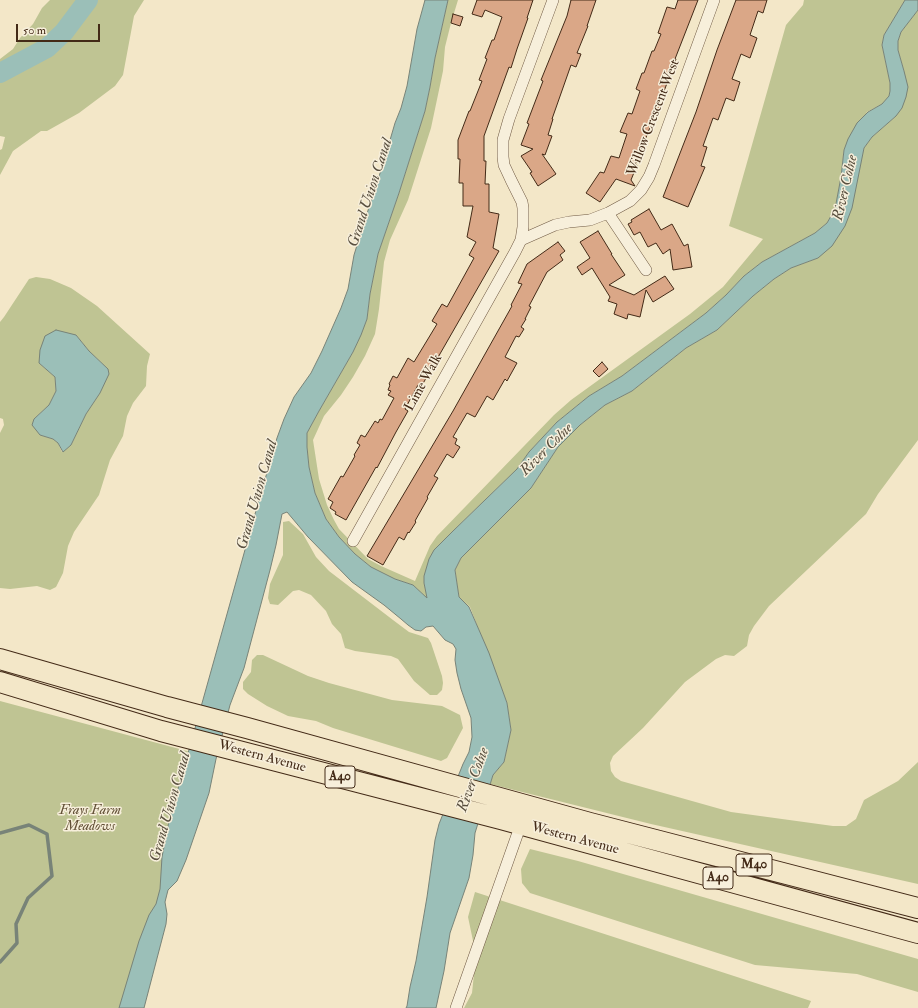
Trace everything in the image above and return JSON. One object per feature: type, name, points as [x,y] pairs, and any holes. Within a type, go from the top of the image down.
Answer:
[{"type":"highway","name":"Western Avenue","points":[[0,659],[167,707],[446,782],[590,823]]},
{"type":"highway","name":"Western Avenue","points":[[0,682],[161,731],[501,818],[757,889]]},
{"type":"highway","name":"A40","points":[[590,823],[918,894]]},
{"type":"highway","name":"M40","points":[[590,823],[918,908]]},
{"type":"highway","name":"M40","points":[[757,889],[918,932]]},
{"type":"highway","points":[[757,889],[918,943]]},
{"type":"street","points":[[521,240],[523,227],[522,202],[504,165],[503,140],[509,119],[553,0]]},
{"type":"street","name":"Willow Crescent West","points":[[521,240],[555,225],[590,220],[608,213],[637,195],[649,177],[657,157],[714,0]]},
{"type":"street","points":[[608,213],[646,270]]},
{"type":"street","name":"Lime Walk","points":[[353,541],[508,266],[521,240]]},
{"type":"street","points":[[456,1008],[521,824]]},
{"type":"green space","points":[[50,0],[144,0],[134,16],[123,75],[115,86],[79,113],[47,131],[41,131],[13,151],[0,175],[0,150],[2,149],[5,137],[0,136],[0,59],[13,49],[20,38],[33,24],[42,8]]},
{"type":"green space","points":[[448,0],[458,0],[445,47],[443,71],[431,128],[408,200],[390,240],[384,262],[375,334],[353,377],[324,416],[313,440],[319,479],[327,505],[339,529],[368,559],[415,581],[430,546],[437,536],[554,415],[571,400],[690,314],[723,287],[763,239],[729,226],[786,25],[803,5],[804,0],[905,0],[884,35],[882,45],[890,83],[889,97],[882,104],[867,112],[844,150],[835,209],[827,223],[815,233],[762,262],[744,276],[706,313],[622,376],[589,396],[557,422],[529,452],[517,469],[453,531],[424,583],[428,599],[413,585],[395,579],[371,567],[355,554],[339,537],[326,519],[315,493],[309,467],[307,433],[353,352],[367,319],[370,294],[378,254],[425,111]]},
{"type":"green space","points":[[918,10],[918,440],[878,494],[866,514],[769,606],[749,635],[747,646],[734,656],[725,655],[716,659],[685,682],[643,728],[613,756],[610,763],[611,771],[615,777],[621,781],[731,812],[833,826],[846,826],[856,819],[864,800],[898,781],[918,762],[918,884],[651,824],[490,784],[493,775],[504,762],[511,730],[507,703],[470,607],[459,597],[455,570],[461,558],[531,488],[558,447],[580,425],[605,405],[632,391],[686,348],[717,330],[753,296],[774,279],[791,268],[818,258],[864,148],[872,137],[896,116],[904,71],[898,50],[898,41],[901,32]]},
{"type":"green space","points":[[36,277],[50,279],[71,288],[97,306],[150,354],[147,366],[146,386],[133,403],[127,416],[123,436],[110,460],[99,495],[74,532],[68,546],[63,573],[56,587],[50,590],[37,586],[10,589],[0,588],[0,433],[4,425],[3,419],[0,418],[0,322],[29,279]],"holes":[[[76,335],[89,351],[108,369],[100,393],[86,414],[71,445],[62,452],[58,443],[53,439],[40,435],[34,419],[49,405],[56,391],[55,377],[39,363]]]},
{"type":"green space","points":[[289,521],[303,534],[316,557],[329,571],[409,632],[428,638],[442,676],[442,690],[437,695],[430,695],[414,681],[398,659],[391,656],[355,651],[345,648],[341,634],[332,624],[326,611],[311,595],[299,590],[293,591],[278,605],[270,604],[268,598],[270,584],[283,555],[283,522]]},
{"type":"green space","points":[[257,655],[263,655],[308,676],[329,683],[392,700],[442,706],[460,715],[463,728],[447,758],[441,761],[333,728],[316,721],[288,716],[267,706],[243,689],[243,682],[251,672],[252,660]]},
{"type":"green space","name":"Frays Farm Meadows","points":[[0,701],[202,755],[131,1008],[0,1008]]},
{"type":"green space","points":[[530,849],[578,861],[918,959],[918,992],[857,974],[755,965],[530,893],[522,883],[521,869]]},
{"type":"green space","points":[[475,892],[811,1001],[808,1008],[464,1008],[472,993],[476,955],[468,917]]},
{"type":"water","name":"River Colne","points":[[425,0],[448,0],[425,111],[378,254],[370,294],[367,319],[353,352],[307,433],[307,447],[309,467],[315,493],[326,519],[339,537],[355,554],[371,567],[395,579],[413,585],[427,598],[424,576],[429,559],[434,550],[517,469],[529,452],[557,422],[589,396],[622,376],[706,313],[744,276],[762,262],[815,233],[827,223],[835,209],[844,150],[848,139],[857,123],[868,112],[882,104],[889,96],[890,83],[882,45],[884,35],[905,0],[918,0],[918,10],[901,32],[898,41],[898,50],[908,87],[902,108],[896,116],[872,137],[864,148],[852,208],[845,226],[832,246],[818,258],[791,268],[774,279],[753,296],[717,330],[686,348],[632,391],[605,405],[580,425],[558,447],[531,488],[461,558],[455,570],[459,597],[469,607],[489,653],[507,703],[511,730],[504,762],[493,775],[475,833],[469,878],[450,933],[436,1008],[406,1008],[416,961],[435,840],[439,824],[469,752],[472,737],[471,718],[457,673],[455,660],[456,649],[453,644],[445,640],[433,626],[426,627],[421,631],[415,630],[352,582],[308,537],[287,512],[282,514],[270,570],[244,668],[230,705],[209,793],[186,860],[177,881],[168,890],[165,902],[167,914],[166,924],[144,1008],[119,1008],[139,941],[149,915],[156,904],[160,889],[162,857],[169,821],[277,438],[294,397],[311,373],[322,351],[348,289],[354,255],[407,86],[417,29]]},
{"type":"water","points":[[56,330],[76,335],[89,351],[108,369],[109,374],[100,393],[86,414],[71,445],[63,452],[58,443],[53,439],[40,435],[32,425],[34,419],[49,405],[56,391],[55,377],[39,363],[40,350],[45,336]]},
{"type":"building","points":[[477,0],[533,0],[511,68],[509,67],[484,136],[484,161],[486,161],[485,184],[489,184],[489,212],[499,214],[493,248],[499,251],[421,387],[418,385],[405,409],[408,411],[377,468],[376,467],[346,520],[335,514],[336,512],[330,508],[333,502],[328,499],[341,476],[343,477],[355,456],[354,455],[360,445],[357,443],[361,435],[365,437],[375,421],[378,423],[380,419],[382,420],[394,398],[388,395],[391,391],[388,390],[393,376],[397,378],[408,358],[414,362],[437,324],[432,321],[442,304],[447,307],[474,258],[469,255],[476,242],[467,237],[473,206],[463,206],[463,183],[459,183],[460,159],[458,159],[458,140],[482,81],[479,80],[487,59],[485,58],[492,40],[494,40],[502,17],[485,10],[482,17],[472,14]]},
{"type":"building","points":[[571,0],[596,0],[588,26],[577,53],[581,54],[576,67],[571,65],[552,119],[548,135],[552,136],[545,155],[542,154],[556,174],[538,186],[530,173],[532,172],[521,156],[533,149],[521,145],[529,124],[527,123],[543,81],[541,80],[567,16]]},
{"type":"building","points":[[678,0],[698,0],[675,59],[655,120],[653,120],[635,165],[637,165],[631,180],[635,186],[616,179],[600,202],[586,193],[600,172],[604,173],[611,156],[619,158],[627,134],[620,132],[628,113],[632,114],[640,91],[636,89],[661,34],[658,33],[667,7],[675,9]]},
{"type":"building","points":[[736,0],[767,0],[763,13],[758,11],[750,35],[757,38],[750,58],[741,54],[732,79],[740,82],[734,101],[726,98],[718,120],[713,118],[703,146],[707,147],[701,166],[705,167],[688,207],[663,197],[696,112]]},
{"type":"building","points":[[453,14],[463,17],[460,26],[451,23]]},
{"type":"building","points":[[649,209],[661,230],[672,224],[684,246],[688,244],[692,267],[673,270],[670,249],[663,254],[656,243],[648,247],[640,232],[634,235],[628,224],[632,222],[631,220]]},
{"type":"building","points":[[598,231],[625,275],[609,285],[634,295],[665,276],[674,289],[653,302],[646,290],[640,317],[628,314],[627,319],[614,314],[617,304],[608,301],[610,297],[592,268],[582,275],[577,267],[590,258],[580,242]]},
{"type":"building","points":[[558,242],[565,251],[560,255],[563,260],[547,272],[529,306],[531,307],[521,327],[524,329],[519,337],[516,336],[505,357],[517,363],[507,381],[505,379],[493,400],[487,396],[475,417],[467,413],[453,437],[457,439],[455,444],[460,447],[453,458],[447,454],[434,476],[438,478],[415,521],[416,522],[404,540],[399,537],[383,565],[367,556],[453,411],[512,306],[511,305],[522,284],[518,283],[527,264]]},
{"type":"building","points":[[602,362],[608,369],[599,377],[593,371]]},
{"type":"waterway","points":[[0,73],[47,48],[64,32],[88,0]]},
{"type":"waterway","points":[[0,833],[29,825],[47,834],[52,876],[28,898],[16,924],[17,943],[0,962]]},
{"type":"water label","name":"Grand Union Canal","points":[[371,193]]},
{"type":"water label","name":"Grand Union Canal","points":[[258,495]]},
{"type":"water label","name":"Grand Union Canal","points":[[171,807]]}]
